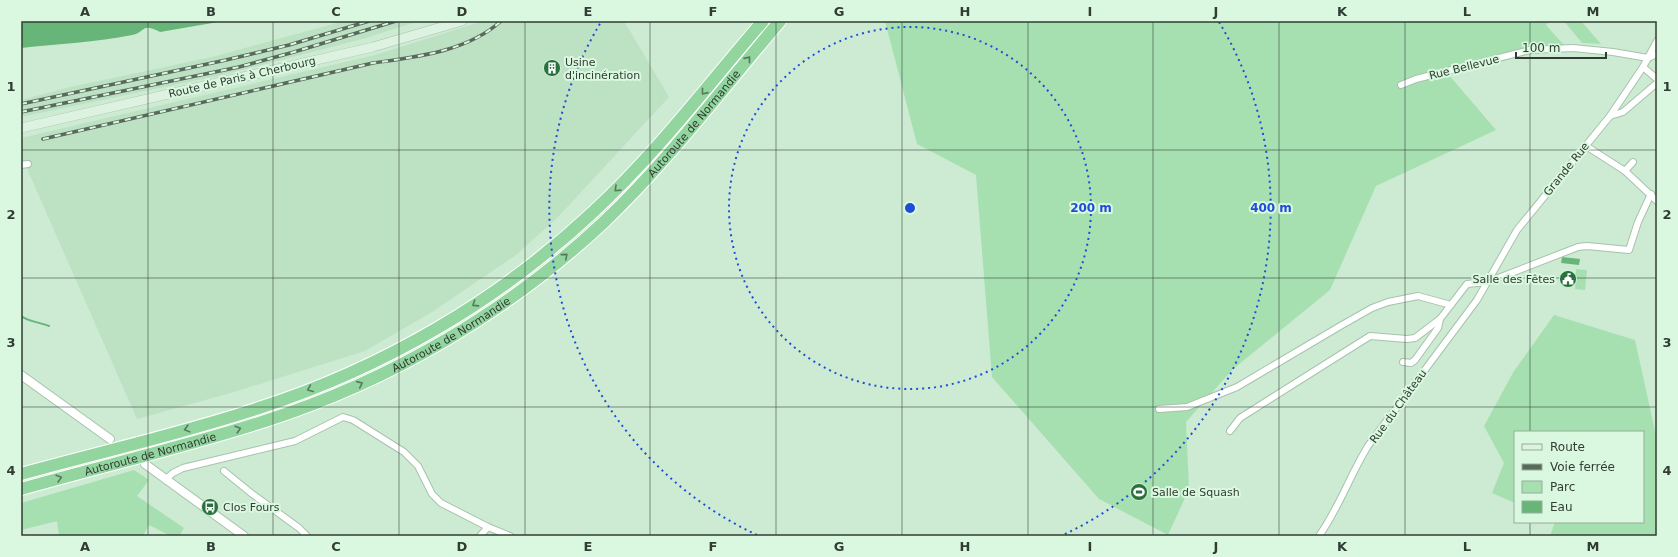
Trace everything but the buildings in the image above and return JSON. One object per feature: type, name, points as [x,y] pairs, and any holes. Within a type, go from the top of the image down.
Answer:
[{"type":"highway","name":"Autoroute de Normandie","points":[[21,474],[260,408],[304,392],[358,369],[437,329],[508,283],[592,213],[632,174],[672,131],[762,21]]},
{"type":"highway","name":"Autoroute de Normandie","points":[[21,489],[213,436],[266,420],[308,405],[360,384],[411,359],[480,318],[534,281],[603,222],[643,183],[680,143],[780,21]]},
{"type":"main road","name":"Route de Paris à Cherbourg","points":[[21,128],[373,47],[462,21]]},
{"type":"street","name":"Grande Rue","points":[[1488,282],[1517,230],[1610,116],[1643,67],[1657,41]]},
{"type":"street","name":"Rue Bellevue","points":[[1401,85],[1416,79],[1530,50],[1574,48],[1613,52],[1648,58]]},
{"type":"street","points":[[1648,58],[1657,54]]},
{"type":"street","points":[[1643,67],[1657,79]]},
{"type":"street","points":[[1610,116],[1623,112],[1654,86],[1649,72]]},
{"type":"street","points":[[1586,146],[1624,171],[1657,201]]},
{"type":"street","points":[[1624,171],[1633,162]]},
{"type":"street","points":[[21,165],[28,164]]},
{"type":"street","points":[[1230,431],[1240,418],[1370,336],[1407,339],[1415,338],[1440,319],[1467,284],[1488,282],[1578,247],[1587,246],[1629,250],[1638,222],[1651,194]]},
{"type":"street","name":"Rue du Château","points":[[1319,536],[1330,520],[1368,446],[1477,300],[1488,282]]},
{"type":"street","points":[[1159,409],[1187,408],[1238,388],[1342,325],[1372,308],[1388,302],[1418,296],[1451,305]]},
{"type":"street","points":[[1403,362],[1411,363],[1415,360],[1438,328],[1440,319]]},
{"type":"street","points":[[21,375],[110,439]]},
{"type":"street","points":[[166,479],[178,470],[295,441],[343,417],[353,420],[404,452],[418,466],[432,494],[441,503],[488,527],[510,536]]},
{"type":"street","points":[[145,464],[244,536]]},
{"type":"street","points":[[224,471],[299,528],[307,536]]},
{"type":"street","points":[[480,536],[488,527]]},
{"type":"shaded area","points":[[344,21],[419,21],[366,38],[227,74],[21,117],[21,100],[70,87],[212,57]]},
{"type":"shaded area","points":[[483,21],[624,21],[669,97],[558,217],[516,255],[432,312],[365,351],[234,392],[137,419],[21,155],[21,138],[375,55]]},
{"type":"green space","points":[[885,21],[1550,21],[1546,25],[1563,44],[1562,50],[1534,52],[1449,75],[1496,130],[1376,186],[1330,290],[1232,370],[1186,422],[1189,489],[1168,535],[1099,499],[992,377],[976,175],[917,144]]},
{"type":"green space","points":[[1564,21],[1581,21],[1601,44],[1582,43]]},
{"type":"green space","points":[[1576,269],[1587,270],[1585,290],[1575,289]]},
{"type":"green space","points":[[1554,315],[1635,340],[1657,440],[1657,536],[1550,536],[1555,523],[1644,523],[1644,431],[1514,431],[1514,503],[1492,493],[1504,463],[1484,426],[1514,371]]},
{"type":"green space","points":[[134,470],[149,480],[137,496],[184,528],[179,536],[171,536],[149,525],[143,536],[59,536],[57,521],[21,530],[21,503]]},
{"type":"water","points":[[21,21],[224,21],[160,32],[154,29],[146,28],[136,34],[118,37],[21,48]]},
{"type":"water","points":[[1562,257],[1580,259],[1579,265],[1561,263]]},
{"type":"waterway","points":[[21,316],[49,326]]},
{"type":"railway","points":[[21,104],[289,45],[369,21]]},
{"type":"railway","points":[[21,112],[239,67],[396,21]]},
{"type":"railway","points":[[43,139],[373,63],[440,51],[473,40],[501,21]]},
{"type":"place","name":"Usine d'incinération","points":[[552,68]]},
{"type":"place","name":"Salle des Fêtes","points":[[1568,279]]},
{"type":"place","name":"Salle de Squash","points":[[1139,492]]},
{"type":"place","name":"Clos Fours","points":[[210,507]]}]
